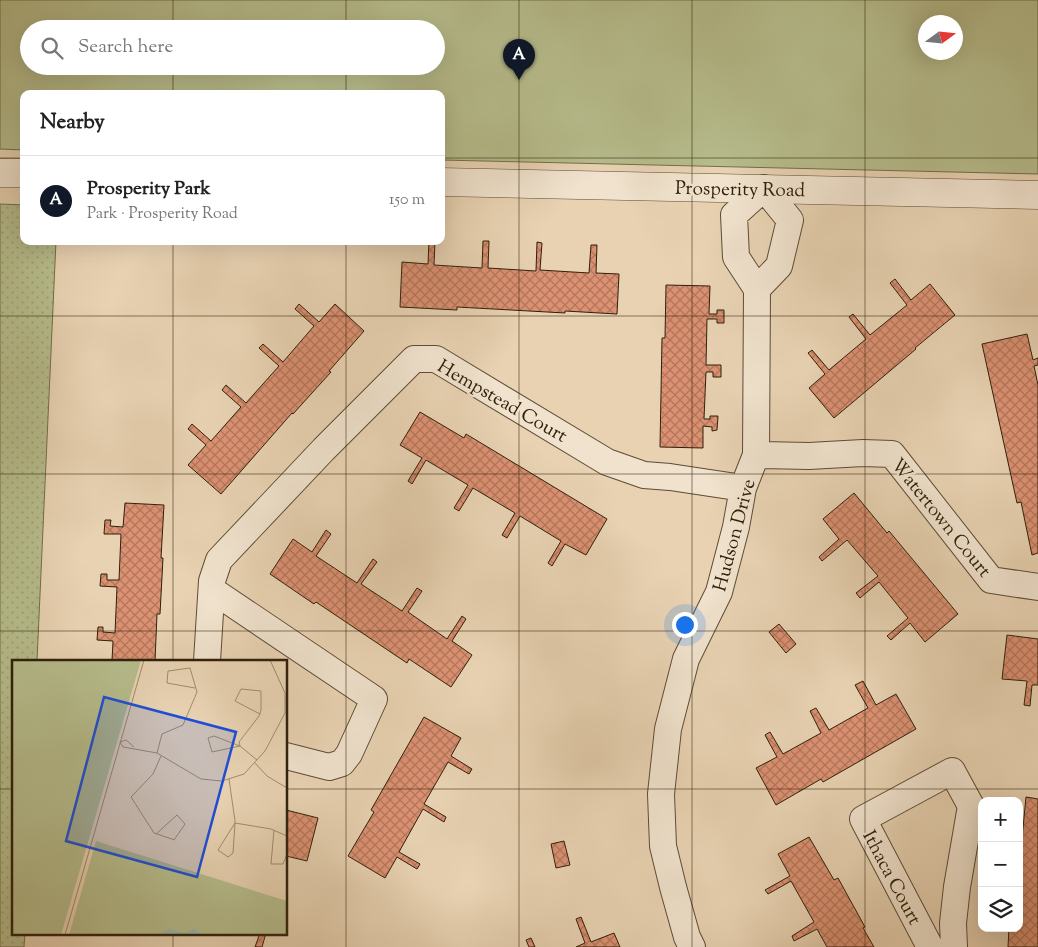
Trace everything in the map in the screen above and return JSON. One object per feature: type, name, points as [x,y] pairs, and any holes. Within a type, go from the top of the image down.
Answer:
[{"type":"street","points":[[0,173],[20,173]]},
{"type":"street","name":"Prosperity Road","points":[[445,182],[1038,194]]},
{"type":"street","points":[[764,188],[790,220],[779,266],[757,289],[736,256],[734,215],[764,188]]},
{"type":"street","name":"Hudson Drive","points":[[692,947],[678,904],[663,846],[661,794],[668,729],[686,659],[719,592],[736,526],[743,488],[756,455],[757,289]]},
{"type":"street","name":"Hempstead Court","points":[[207,660],[212,580],[219,560],[324,448],[414,359],[436,359],[607,462],[644,475],[743,488]]},
{"type":"street","name":"Watertown Court","points":[[756,455],[892,454],[991,580],[1038,587]]},
{"type":"street","points":[[212,590],[374,699],[349,754],[342,763],[329,767],[288,757]]},
{"type":"street","name":"Ithaca Court","points":[[930,947],[863,819],[952,771],[971,806],[957,887],[953,923],[954,947]]},
{"type":"green space","points":[[0,0],[1038,0],[1038,174],[445,160],[445,90],[20,90],[20,150],[0,149]]},
{"type":"green space","points":[[0,204],[20,205],[20,245],[56,245],[37,660],[12,660],[12,934],[25,934],[24,947],[0,947]]},
{"type":"building","points":[[483,241],[489,241],[488,268],[536,271],[537,242],[542,243],[540,270],[589,273],[591,245],[597,245],[596,273],[619,274],[617,314],[457,307],[457,310],[400,307],[402,262],[428,264],[429,245],[435,245],[434,265],[482,268]]},
{"type":"building","points":[[895,279],[911,300],[930,284],[955,315],[834,418],[809,388],[825,374],[808,353],[812,350],[829,370],[866,339],[849,317],[853,314],[870,335],[907,305],[890,283]]},
{"type":"building","points":[[666,285],[710,286],[709,314],[717,314],[717,310],[724,310],[724,323],[717,323],[717,319],[707,319],[706,365],[721,365],[721,377],[713,377],[713,372],[706,372],[704,419],[710,419],[710,416],[718,416],[717,430],[712,431],[712,427],[703,426],[703,448],[660,447],[662,338],[665,338]]},
{"type":"building","points":[[299,304],[319,322],[335,304],[364,331],[329,371],[331,372],[292,413],[221,494],[188,465],[206,445],[188,429],[192,424],[211,441],[241,407],[222,390],[226,385],[246,403],[279,366],[259,348],[263,344],[283,362],[314,326],[295,309]]},
{"type":"building","points":[[1027,334],[1033,360],[1038,358],[1038,365],[1034,366],[1038,385],[1038,553],[1032,555],[1021,502],[1017,503],[982,344]]},
{"type":"building","points":[[420,412],[464,438],[466,434],[607,519],[586,555],[565,544],[552,566],[548,563],[561,541],[520,516],[507,538],[502,535],[515,513],[473,488],[459,511],[454,508],[468,485],[426,460],[412,484],[408,481],[422,458],[400,445]]},
{"type":"building","points":[[854,493],[887,533],[889,531],[958,614],[925,642],[910,623],[891,640],[887,636],[908,618],[879,582],[860,598],[856,593],[878,576],[847,540],[822,561],[819,557],[839,539],[823,519]]},
{"type":"building","points":[[125,503],[164,505],[160,614],[157,614],[155,660],[112,660],[113,641],[97,640],[98,627],[103,627],[103,632],[115,633],[117,587],[100,586],[101,574],[107,574],[107,580],[119,580],[121,534],[104,534],[105,520],[111,520],[110,526],[123,527]]},
{"type":"building","points":[[326,530],[331,534],[316,556],[357,583],[373,559],[377,562],[361,584],[402,611],[417,588],[422,591],[408,612],[447,639],[462,616],[466,619],[452,641],[472,655],[451,687],[409,659],[407,663],[316,602],[314,604],[270,574],[293,539],[312,552]]},
{"type":"building","points":[[779,624],[796,644],[786,653],[769,632]]},
{"type":"building","points":[[1007,635],[1038,639],[1038,685],[1032,685],[1030,706],[1024,705],[1027,681],[1002,679]]},
{"type":"building","points":[[863,681],[876,705],[896,694],[916,729],[823,782],[821,779],[776,805],[756,768],[777,757],[765,735],[770,732],[783,754],[821,733],[810,711],[816,708],[829,730],[868,708],[855,685]]},
{"type":"building","points":[[424,717],[461,738],[451,756],[472,769],[469,774],[448,762],[424,804],[446,817],[444,822],[423,809],[399,852],[420,864],[417,869],[397,857],[385,878],[348,856],[374,812],[371,810]]},
{"type":"building","points":[[1026,797],[1038,799],[1038,947],[1008,947],[1009,932],[1023,932],[1023,828]]},
{"type":"building","points":[[288,810],[318,818],[307,861],[288,856]]},
{"type":"building","points":[[809,837],[834,880],[838,878],[874,947],[827,947],[817,929],[794,941],[792,936],[814,922],[791,881],[768,894],[765,890],[790,876],[778,854]]},
{"type":"building","points":[[564,841],[570,865],[556,868],[551,844]]},
{"type":"building","points":[[581,917],[591,942],[614,933],[620,947],[576,947],[585,943],[576,919]]},
{"type":"building","points":[[260,934],[266,934],[262,947],[255,947]]},
{"type":"building","points":[[531,938],[535,947],[529,947],[526,940]]},
{"type":"place","name":"Prosperity Park","points":[[519,80]]}]
